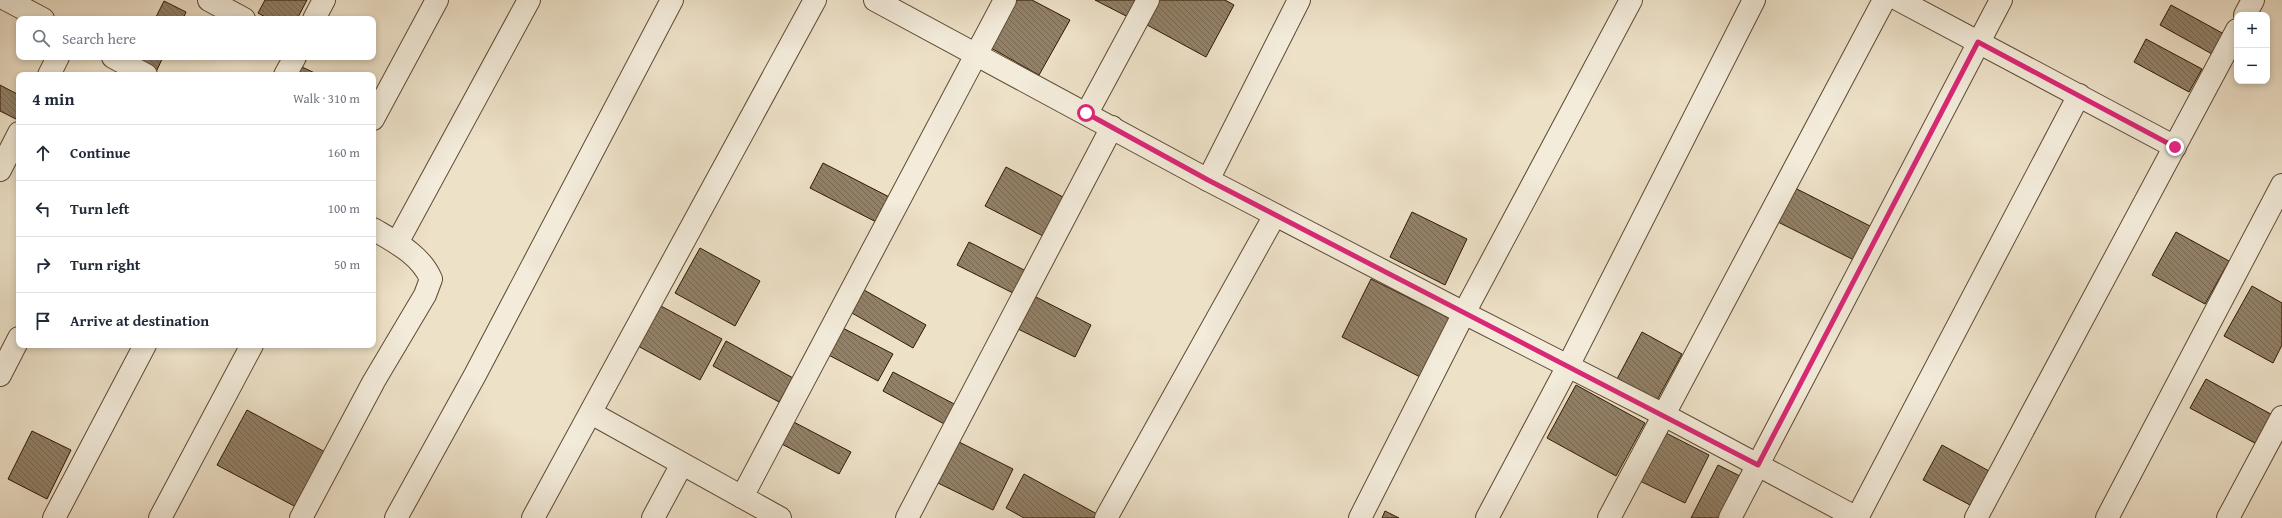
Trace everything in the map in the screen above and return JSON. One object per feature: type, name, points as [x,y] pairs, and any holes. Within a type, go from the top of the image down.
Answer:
[{"type":"street","points":[[7,0],[36,16]]},
{"type":"street","points":[[209,0],[238,16]]},
{"type":"street","points":[[316,16],[324,0]]},
{"type":"street","points":[[376,113],[437,0]]},
{"type":"street","points":[[396,243],[529,0]]},
{"type":"street","points":[[396,518],[475,375],[672,0]]},
{"type":"street","points":[[534,518],[815,0]]},
{"type":"street","points":[[874,0],[1208,180],[1664,415],[1857,518],[2078,95]]},
{"type":"street","points":[[742,497],[1005,0]]},
{"type":"street","points":[[1086,113],[1148,0]]},
{"type":"street","points":[[1208,180],[1299,0]]},
{"type":"street","points":[[1360,518],[1464,313],[1631,0]]},
{"type":"street","points":[[1487,518],[1568,366],[1754,0]]},
{"type":"street","points":[[1609,518],[1884,0]]},
{"type":"street","points":[[1899,0],[2175,147]]},
{"type":"street","points":[[1730,518],[2001,0]]},
{"type":"street","points":[[2247,12],[2253,0]]},
{"type":"street","points":[[1976,518],[2234,36]]},
{"type":"street","points":[[50,72],[56,60]]},
{"type":"street","points":[[118,60],[140,72]]},
{"type":"street","points":[[287,72],[293,60]]},
{"type":"street","points":[[908,518],[1112,127]]},
{"type":"street","points":[[0,170],[16,139]]},
{"type":"street","points":[[2107,518],[2282,185]]},
{"type":"street","points":[[1106,518],[1275,214]]},
{"type":"street","points":[[301,518],[374,381],[425,295],[431,279],[427,269],[418,258],[376,232]]},
{"type":"street","points":[[0,375],[16,344]]},
{"type":"street","points":[[54,518],[142,348]]},
{"type":"street","points":[[160,518],[250,348]]},
{"type":"street","points":[[591,413],[776,517]]},
{"type":"street","points":[[2228,518],[2282,417]]},
{"type":"street","points":[[653,518],[682,464]]},
{"type":"building","points":[[265,0],[307,0],[299,16],[264,16],[258,13]]},
{"type":"building","points":[[1017,0],[1032,0],[1070,20],[1039,75],[991,48]]},
{"type":"building","points":[[1095,0],[1139,0],[1130,18]]},
{"type":"building","points":[[1150,0],[1225,0],[1234,5],[1206,57],[1138,20]]},
{"type":"building","points":[[164,1],[186,12],[184,16],[156,16]]},
{"type":"building","points":[[2171,5],[2224,34],[2212,54],[2160,25]]},
{"type":"building","points":[[2146,39],[2202,69],[2189,92],[2134,62]]},
{"type":"building","points":[[140,60],[162,60],[156,72]]},
{"type":"building","points":[[302,67],[313,72],[300,72]]},
{"type":"building","points":[[0,85],[16,93],[16,119],[0,111]]},
{"type":"building","points":[[823,163],[897,201],[884,226],[810,188]]},
{"type":"building","points":[[1006,167],[1063,197],[1043,236],[985,206]]},
{"type":"building","points":[[1791,186],[1874,228],[1858,262],[1774,220]]},
{"type":"building","points":[[1412,212],[1467,239],[1445,285],[1390,257]]},
{"type":"building","points":[[2176,232],[2229,261],[2205,304],[2152,275]]},
{"type":"building","points":[[969,242],[1030,273],[1019,296],[957,265]]},
{"type":"building","points":[[700,248],[760,281],[735,326],[675,293]]},
{"type":"building","points":[[1371,279],[1453,320],[1424,379],[1342,337]]},
{"type":"building","points":[[2252,286],[2282,303],[2282,345],[2273,363],[2224,336]]},
{"type":"building","points":[[864,290],[926,325],[913,348],[852,313]]},
{"type":"building","points":[[1032,295],[1091,325],[1075,357],[1016,328]]},
{"type":"building","points":[[661,306],[722,339],[700,380],[638,346]]},
{"type":"building","points":[[835,324],[893,354],[878,381],[821,351]]},
{"type":"building","points":[[1642,332],[1682,354],[1657,400],[1617,379]]},
{"type":"building","points":[[726,341],[793,378],[779,402],[713,366]]},
{"type":"building","points":[[893,372],[958,406],[948,426],[883,391]]},
{"type":"building","points":[[2206,379],[2280,419],[2264,448],[2190,408]]},
{"type":"building","points":[[1576,385],[1645,423],[1616,476],[1547,438]]},
{"type":"building","points":[[247,410],[327,453],[298,508],[217,465]]},
{"type":"building","points":[[788,419],[851,452],[839,474],[776,441]]},
{"type":"building","points":[[32,431],[71,450],[47,499],[8,479]]},
{"type":"building","points":[[1664,432],[1709,455],[1685,503],[1640,481]]},
{"type":"building","points":[[959,442],[1013,469],[993,510],[938,483]]},
{"type":"building","points":[[1942,445],[1989,471],[1970,505],[1923,480]]},
{"type":"building","points":[[1718,465],[1742,477],[1721,518],[1691,518]]},
{"type":"building","points":[[1024,474],[1097,514],[1095,518],[1024,518],[1006,508]]},
{"type":"building","points":[[1385,511],[1399,518],[1382,518]]},
{"type":"route","points":[[1086,113],[1208,180],[1758,465],[1978,42],[2175,147]]}]
